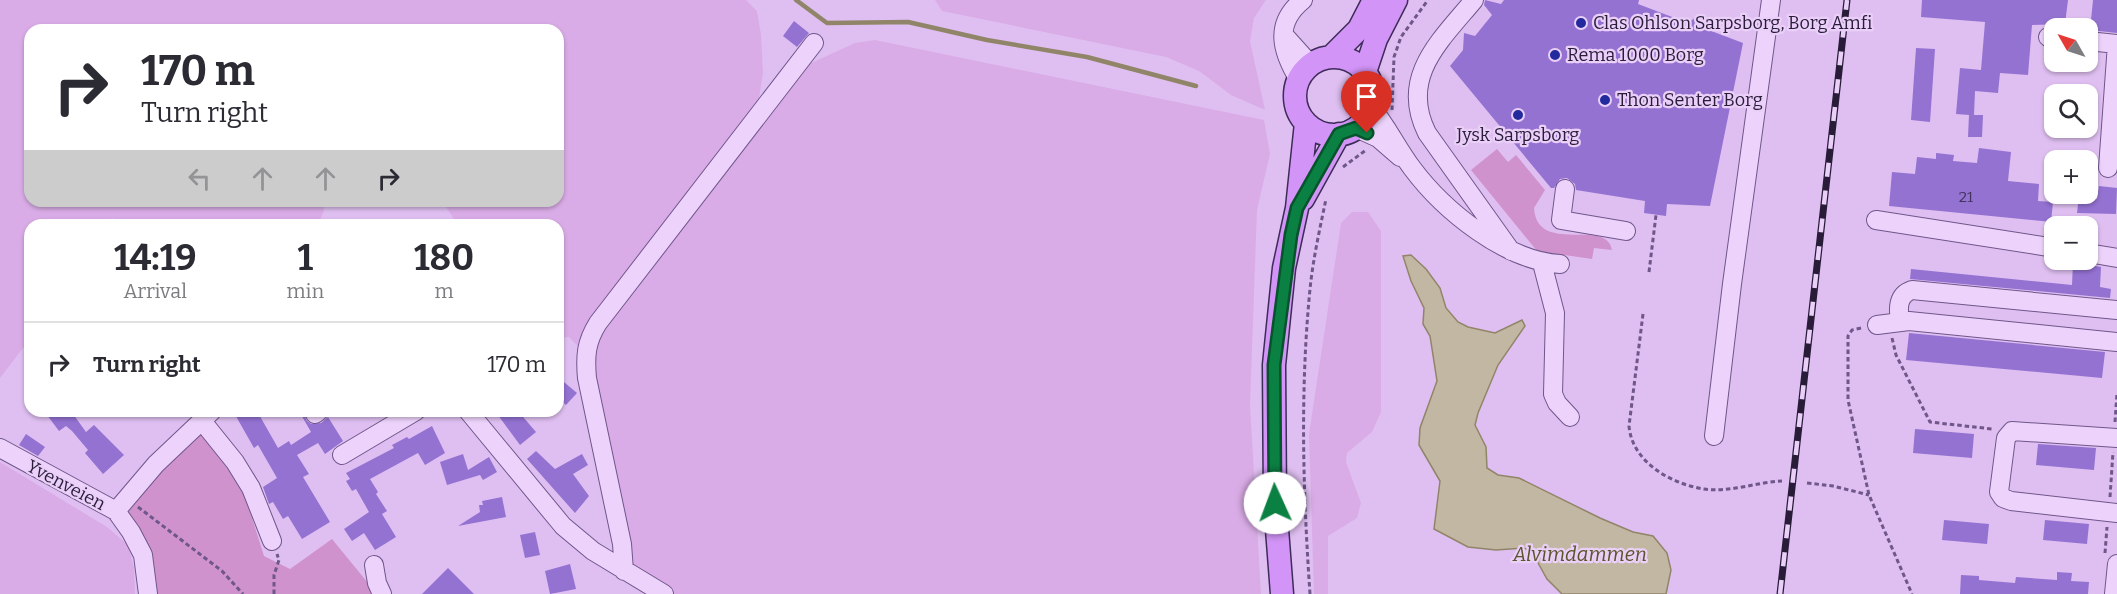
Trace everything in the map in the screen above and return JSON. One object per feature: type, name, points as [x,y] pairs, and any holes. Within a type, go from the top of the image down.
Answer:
[{"type":"main road","points":[[1348,131],[1316,130],[1306,123],[1296,103],[1314,67],[1359,29],[1374,0]]},
{"type":"main road","points":[[1365,72],[1376,39],[1395,0]]},
{"type":"main road","points":[[1297,208],[1348,131],[1365,118],[1371,107],[1373,94],[1365,72],[1350,61],[1314,67]]},
{"type":"main road","points":[[1282,594],[1274,492],[1274,365],[1284,268],[1297,208],[1306,123]]},
{"type":"street","points":[[1303,0],[1291,14],[1284,34],[1314,67]]},
{"type":"street","points":[[1474,0],[1428,59],[1419,77],[1416,96],[1419,116],[1427,133],[1510,251]]},
{"type":"street","points":[[1714,436],[1732,284],[1771,0]]},
{"type":"street","points":[[2098,42],[2117,44],[2108,168]]},
{"type":"street","points":[[624,571],[622,544],[586,378],[585,354],[598,323],[814,44]]},
{"type":"street","points":[[1371,107],[1383,132],[1440,200],[1510,251],[1551,263],[1555,313],[1553,394],[1557,403],[1570,417]]},
{"type":"street","points":[[1348,131],[1383,132]]},
{"type":"street","points":[[1440,200],[1460,181]]},
{"type":"street","points":[[1565,189],[1561,220],[1626,231]]},
{"type":"street","points":[[1876,220],[2044,246]]},
{"type":"street","points":[[2098,255],[2117,258]]},
{"type":"street","points":[[2117,310],[1912,290],[1901,298],[1898,308],[1888,323],[2117,342]]},
{"type":"street","points":[[122,504],[156,464],[206,417]]},
{"type":"street","points":[[208,417],[245,480],[272,541]]},
{"type":"street","points":[[342,456],[406,417]]},
{"type":"street","points":[[473,417],[563,526],[624,571],[664,594]]},
{"type":"street","points":[[2113,513],[2003,498],[1999,492],[2006,438],[2012,431],[2116,438]]},
{"type":"street","name":"Yvenveien","points":[[0,448],[122,504],[131,532],[142,555],[148,594]]},
{"type":"street","points":[[2111,562],[2114,594]]},
{"type":"street","points":[[374,565],[377,583],[382,594]]},
{"type":"path","points":[[1336,174],[1349,160],[1370,148],[1383,132],[1394,106],[1394,57],[1401,37],[1428,0]]},
{"type":"path","points":[[1310,594],[1302,484],[1303,396],[1310,287],[1326,195]]},
{"type":"path","points":[[1649,272],[1656,215]]},
{"type":"path","points":[[1643,314],[1629,426],[1630,440],[1649,465],[1678,481],[1704,489],[1782,481]]},
{"type":"path","points":[[1912,594],[1869,495],[1848,400],[1848,336],[1852,330],[1888,323],[1896,355],[1930,422],[2012,431]]},
{"type":"path","points":[[2111,562],[2117,393]]},
{"type":"path","points":[[1807,483],[1833,486],[1869,495]]},
{"type":"path","points":[[122,504],[222,571],[243,594]]},
{"type":"path","points":[[272,541],[279,560],[274,575],[274,594]]},
{"type":"shaded area","points":[[0,0],[746,0],[757,11],[761,35],[763,73],[756,117],[796,70],[855,43],[875,40],[1264,120],[1270,154],[1257,210],[1250,405],[1261,594],[664,594],[624,571],[585,354],[569,337],[564,337],[564,219],[454,219],[446,207],[564,207],[564,24],[24,24],[24,207],[324,207],[324,210],[320,219],[24,219],[24,347],[0,378]]},
{"type":"shaded area","points":[[935,0],[1266,0],[1254,18],[1250,41],[1265,110],[1231,95],[1199,71],[1166,57],[942,11]]},
{"type":"shaded area","points":[[1497,149],[1508,162],[1516,155],[1545,190],[1534,208],[1538,222],[1547,230],[1559,234],[1598,236],[1607,241],[1612,250],[1594,248],[1592,259],[1537,251],[1471,170]]},
{"type":"shaded area","points":[[1352,212],[1368,212],[1381,231],[1381,412],[1372,432],[1347,453],[1346,462],[1361,503],[1357,518],[1328,536],[1328,594],[1314,594],[1309,434],[1341,223]]},
{"type":"shaded area","points":[[202,421],[240,480],[264,556],[290,569],[332,539],[377,594],[148,594],[148,582],[116,511]]},
{"type":"shaded area","points":[[0,462],[107,527],[128,545],[134,568],[135,594],[0,594]]},
{"type":"water","name":"Alvimdammen","points":[[1411,255],[1426,269],[1440,288],[1446,308],[1458,322],[1468,327],[1495,333],[1522,320],[1525,326],[1498,365],[1478,413],[1475,425],[1486,447],[1487,468],[1498,475],[1519,478],[1633,532],[1653,536],[1667,553],[1671,570],[1666,594],[1562,594],[1547,579],[1532,552],[1524,548],[1496,550],[1468,547],[1434,529],[1440,481],[1419,445],[1420,428],[1437,381],[1430,336],[1423,324],[1424,308],[1411,281],[1403,256]]},
{"type":"building","name":"Thon Senter Borg","points":[[1485,0],[1501,4],[1504,0],[1639,0],[1638,4],[1688,23],[1696,17],[1706,29],[1743,43],[1710,206],[1667,204],[1666,216],[1644,213],[1645,201],[1576,190],[1575,184],[1567,178],[1560,179],[1554,188],[1551,188],[1450,66],[1463,50],[1464,33],[1475,36],[1492,15],[1484,5]]},
{"type":"building","points":[[1922,0],[2068,0],[2066,18],[2044,18],[2044,25],[2032,25],[2028,75],[2000,73],[1998,93],[1975,91],[1974,115],[1983,115],[1982,137],[1968,137],[1969,115],[1956,114],[1960,68],[1981,70],[1985,22],[1921,17]]},
{"type":"building","points":[[2093,0],[2117,0],[2117,33],[2098,31],[2098,18],[2091,18]]},
{"type":"building","points":[[794,21],[809,33],[797,47],[783,36]]},
{"type":"building","points":[[1916,48],[1935,49],[1930,122],[1911,120]]},
{"type":"building","points":[[1979,148],[2011,152],[2008,181],[2039,184],[2038,201],[2053,204],[2052,216],[2044,216],[2044,221],[1889,206],[1892,172],[1915,174],[1917,157],[1936,159],[1936,153],[1954,155],[1953,161],[1977,163]]},
{"type":"building","points":[[2099,186],[2117,188],[2116,214],[2077,213],[2078,204],[2098,204]]},
{"type":"building","points":[[2098,266],[2101,267],[2100,287],[2111,289],[2110,298],[1910,279],[1911,269],[2072,285],[2073,270],[2098,270]]},
{"type":"building","points":[[1909,333],[2105,352],[2102,378],[1906,360]]},
{"type":"building","points":[[564,382],[577,393],[566,405],[564,403]]},
{"type":"building","points":[[48,417],[75,417],[86,432],[94,425],[124,455],[103,474],[85,453],[88,450],[72,431],[66,426],[59,431]]},
{"type":"building","points":[[236,417],[260,417],[278,448],[289,441],[291,445],[311,432],[302,417],[305,417],[311,424],[321,423],[328,417],[343,441],[325,454],[318,443],[297,455],[309,474],[303,477],[330,522],[302,539],[288,516],[283,519],[273,502],[269,504],[263,487],[277,478],[258,445],[254,448]]},
{"type":"building","points":[[499,417],[523,417],[536,432],[520,445]]},
{"type":"building","points":[[432,426],[445,453],[425,465],[418,453],[370,479],[387,511],[382,514],[396,537],[375,550],[364,533],[352,541],[344,529],[369,512],[356,489],[352,491],[346,481],[350,479],[346,473],[394,448],[392,445],[407,437],[409,439]]},
{"type":"building","points":[[1915,429],[1974,434],[1972,458],[1913,453]]},
{"type":"building","points":[[26,434],[45,447],[38,456],[19,445]]},
{"type":"building","points":[[2038,444],[2096,448],[2094,470],[2036,465]]},
{"type":"building","points":[[536,451],[555,469],[582,454],[588,465],[573,474],[589,496],[575,513],[527,459]]},
{"type":"building","points":[[463,454],[468,470],[489,457],[497,472],[483,480],[480,475],[447,485],[440,462]]},
{"type":"building","points":[[502,497],[506,517],[458,526],[480,512],[479,505],[483,505],[482,501]]},
{"type":"building","points":[[1944,520],[1989,524],[1987,544],[1942,540]]},
{"type":"building","points":[[2045,520],[2089,524],[2087,544],[2043,540]]},
{"type":"building","points":[[535,532],[540,555],[525,558],[520,535]]},
{"type":"building","points":[[570,564],[576,589],[550,594],[545,571]]},
{"type":"building","points":[[448,568],[474,594],[422,594]]},
{"type":"building","points":[[2057,572],[2072,573],[2071,581],[2089,582],[2088,594],[1960,594],[1961,575],[1979,576],[1979,580],[2015,583],[2016,577],[2057,580]]},
{"type":"waterway","points":[[796,0],[827,23],[908,22],[987,40],[1087,57],[1196,86]]},
{"type":"railway","points":[[1780,594],[1847,0]]},
{"type":"place","name":"Clas Ohlson Sarpsborg, Borg Amfi","points":[[1581,23]]},
{"type":"place","name":"Rema 1000 Borg","points":[[1555,55]]},
{"type":"place","name":"Thon Senter Borg","points":[[1605,100]]},
{"type":"place","name":"Jysk Sarpsborg","points":[[1518,115]]},
{"type":"route","points":[[1275,503],[1272,430],[1274,365],[1284,268],[1297,208],[1339,134],[1356,128],[1367,133]]}]
